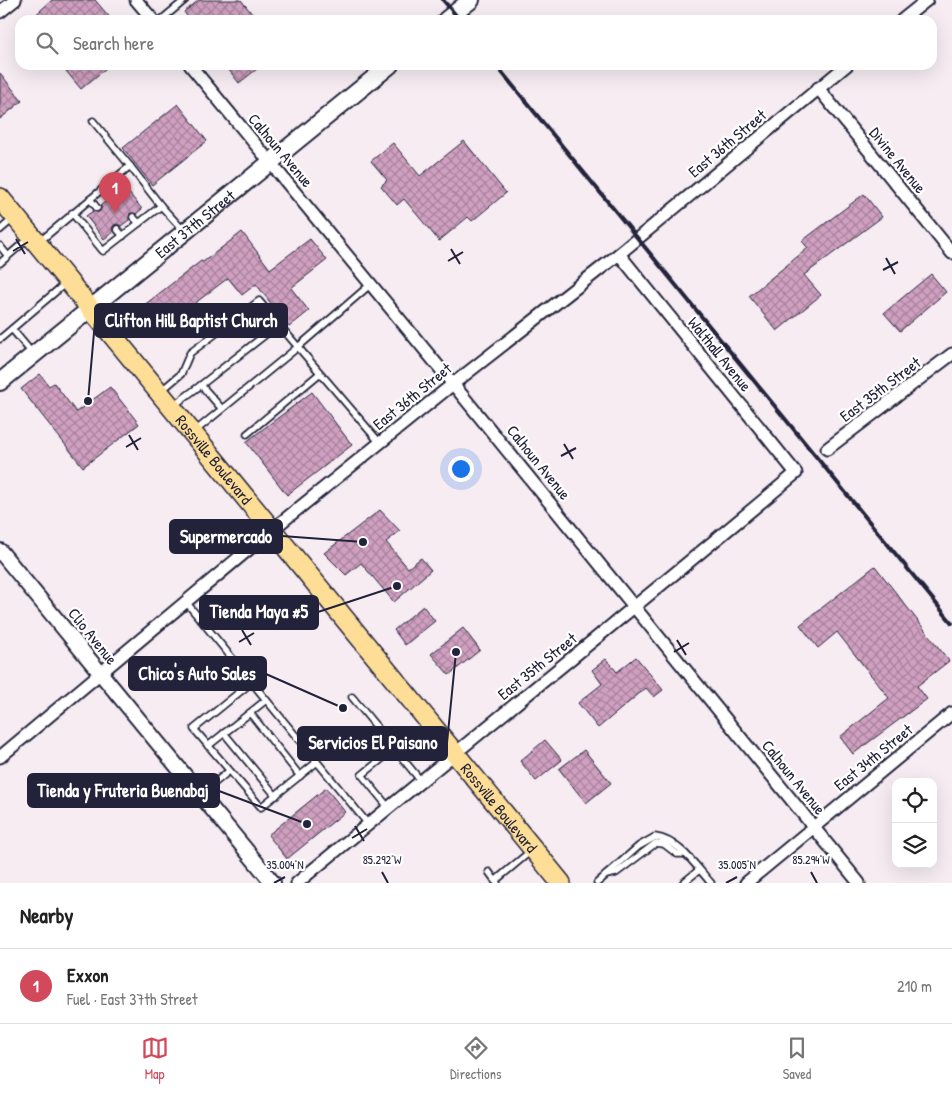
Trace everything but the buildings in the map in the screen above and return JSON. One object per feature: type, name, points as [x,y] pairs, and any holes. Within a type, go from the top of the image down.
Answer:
[{"type":"highway","name":"Rossville Boulevard","points":[[0,198],[561,883]]},
{"type":"main road","points":[[452,15],[471,0]]},
{"type":"main road","name":"East 37th Street","points":[[2,377],[34,354],[384,70]]},
{"type":"street","points":[[0,12],[15,0]]},
{"type":"street","points":[[136,0],[148,15]]},
{"type":"street","points":[[908,15],[927,0]]},
{"type":"street","name":"Calhoun Avenue","points":[[194,70],[636,607],[858,883]]},
{"type":"street","name":"East 36th Street","points":[[0,757],[273,529],[380,442],[619,254],[841,70]]},
{"type":"street","name":"Divine Avenue","points":[[818,88],[952,253]]},
{"type":"street","name":"Walthall Avenue","points":[[619,254],[796,473]]},
{"type":"street","name":"East 35th Street","points":[[827,449],[952,354]]},
{"type":"street","name":"East 35th Street","points":[[297,883],[455,752],[636,607],[796,473]]},
{"type":"street","name":"Clio Avenue","points":[[0,551],[273,883]]},
{"type":"street","name":"East 34th Street","points":[[746,883],[952,713]]},
{"type":"lane","points":[[167,15],[185,0]]},
{"type":"lane","points":[[93,121],[161,206],[184,231]]},
{"type":"lane","points":[[0,263],[90,200],[130,166]]},
{"type":"lane","points":[[105,187],[113,196]]},
{"type":"lane","points":[[90,200],[97,208]]},
{"type":"lane","points":[[72,213],[103,251],[161,206]]},
{"type":"lane","points":[[0,230],[16,217]]},
{"type":"lane","points":[[133,217],[139,223]]},
{"type":"lane","points":[[117,229],[123,236]]},
{"type":"lane","points":[[0,246],[8,256]]},
{"type":"lane","points":[[0,339],[68,281]]},
{"type":"lane","points":[[193,432],[298,347],[371,284]]},
{"type":"lane","points":[[160,392],[181,374],[190,353],[259,301],[380,442]]},
{"type":"lane","points":[[172,407],[279,324]]},
{"type":"lane","points":[[12,329],[34,354]]},
{"type":"lane","points":[[246,434],[320,374]]},
{"type":"lane","points":[[202,385],[222,409]]},
{"type":"lane","points":[[186,602],[368,824]]},
{"type":"lane","points":[[252,682],[194,729],[261,807],[317,762]]},
{"type":"lane","points":[[352,697],[421,781]]},
{"type":"lane","points":[[208,746],[266,700]]},
{"type":"lane","points":[[250,713],[300,776]]},
{"type":"lane","points":[[224,733],[276,796]]},
{"type":"lane","points":[[389,808],[362,775],[394,749]]},
{"type":"lane","points":[[201,794],[229,770]]},
{"type":"lane","points":[[597,883],[639,846],[655,837],[667,839],[685,854],[711,883]]},
{"type":"lane","points":[[489,872],[496,882],[534,849]]},
{"type":"lane","points":[[683,883],[699,870]]},
{"type":"railway","points":[[443,0],[456,15]]},
{"type":"railway","points":[[500,70],[952,623]]},
{"type":"place","name":"Exxon","points":[[115,213]]},
{"type":"place","name":"Clifton Hill Baptist Church","points":[[88,401]]},
{"type":"place","name":"Supermercado","points":[[363,542]]},
{"type":"place","name":"Tienda Maya #5","points":[[397,586]]},
{"type":"place","name":"Servicios El Paisano","points":[[456,652]]},
{"type":"place","name":"Chico's Auto Sales","points":[[343,708]]},
{"type":"place","name":"Tienda y Fruteria Buenabaj","points":[[307,824]]}]
